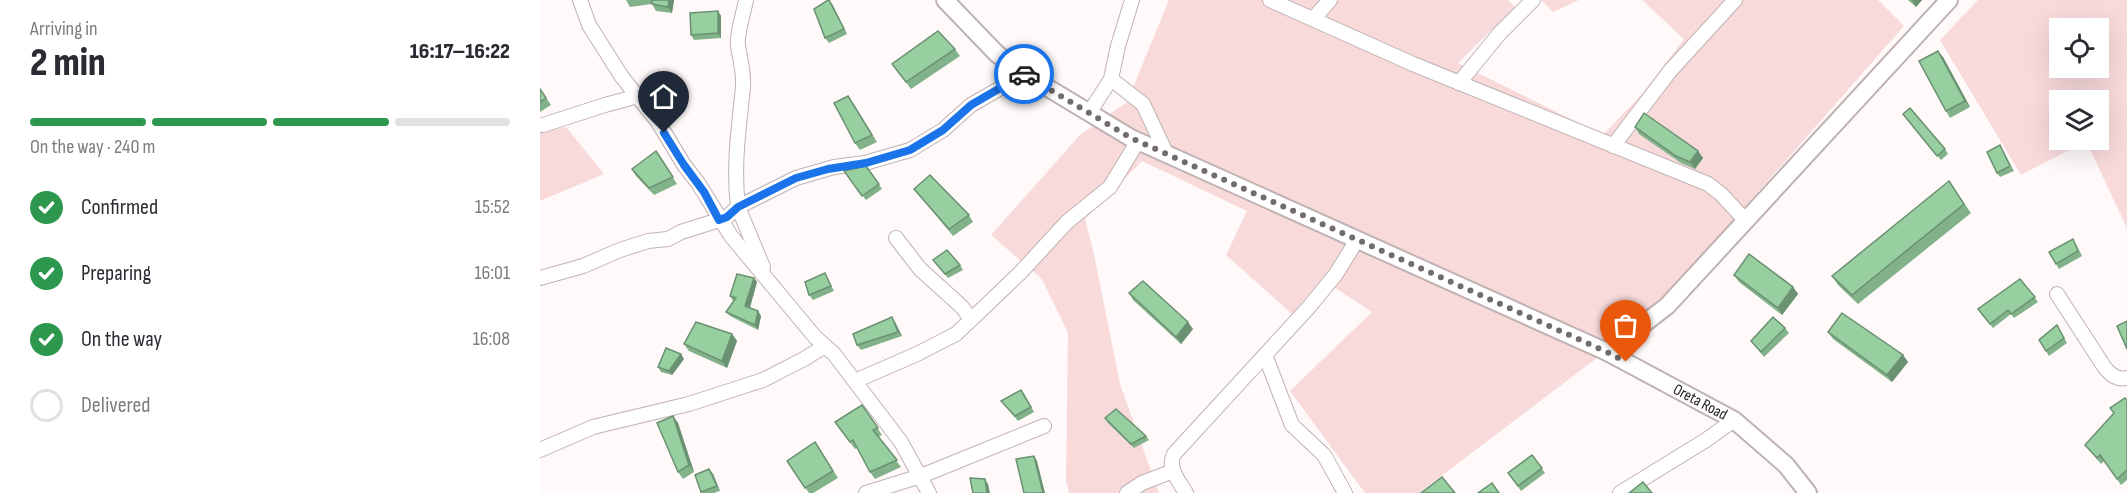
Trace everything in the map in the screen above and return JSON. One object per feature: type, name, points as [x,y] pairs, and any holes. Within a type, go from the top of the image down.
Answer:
[{"type":"street","points":[[580,0],[589,25],[622,76],[658,122],[719,220],[855,381],[901,442],[929,493]]},
{"type":"street","points":[[746,0],[737,44],[742,56],[743,84],[735,149],[738,207],[768,279]]},
{"type":"street","name":"Oreta Road","points":[[945,0],[997,54],[1024,74],[1138,141],[1607,352],[1734,420],[1786,465],[1808,493]]},
{"type":"street","points":[[1089,113],[1111,79],[1132,0]]},
{"type":"street","points":[[1270,0],[1459,83],[1708,184],[1721,194],[1746,221]]},
{"type":"street","points":[[1313,19],[1330,0]]},
{"type":"street","points":[[1459,83],[1499,33],[1533,0]]},
{"type":"street","points":[[1613,146],[1670,71],[1735,0]]},
{"type":"street","points":[[1607,352],[1667,306],[1949,0]]},
{"type":"street","points":[[540,278],[583,266],[648,241],[668,239],[681,232],[727,217],[738,207],[796,178],[828,169],[866,163],[910,150],[943,130],[971,105],[1024,74]]},
{"type":"street","points":[[1111,79],[1143,104],[1167,154]]},
{"type":"street","points":[[543,125],[638,96]]},
{"type":"street","points":[[855,381],[956,334],[1020,273],[1067,222],[1110,188],[1138,141]]},
{"type":"street","points":[[896,238],[920,269],[962,307],[971,320]]},
{"type":"street","points":[[1186,493],[1173,471],[1171,459],[1174,454],[1336,274],[1357,240]]},
{"type":"street","points":[[2057,294],[2110,375],[2127,378]]},
{"type":"street","points":[[540,450],[593,427],[689,404],[754,383],[781,372],[825,346]]},
{"type":"street","points":[[1265,355],[1292,425],[1324,455],[1345,493]]},
{"type":"street","points":[[1620,493],[1734,420]]},
{"type":"street","points":[[866,493],[921,476],[1044,426]]},
{"type":"street","points":[[1127,493],[1142,483],[1173,471]]},
{"type":"shaded area","points":[[1169,0],[1508,0],[1515,7],[1458,63],[1603,135],[1642,94],[1684,39],[1642,0],[1878,0],[1904,26],[1643,323],[1419,493],[1365,493],[1290,391],[1372,312],[1322,279],[1292,314],[1226,255],[1247,211],[1142,161],[1085,219],[1120,384],[1159,493],[1069,493],[1066,480],[1068,333],[1042,279],[991,235],[1080,135],[1127,102]]},
{"type":"shaded area","points":[[1541,0],[1579,0],[1553,12]]},
{"type":"shaded area","points":[[1978,0],[2127,0],[2127,228],[2090,150],[2109,150],[2109,90],[2049,90],[2049,150],[2069,150],[2021,175],[1940,40]]},
{"type":"shaded area","points":[[566,127],[604,174],[540,201],[540,133]]},
{"type":"building","points":[[652,0],[669,0],[668,7],[652,4]]},
{"type":"building","points":[[828,0],[844,29],[825,38],[814,9]]},
{"type":"building","points":[[718,11],[718,33],[691,35],[690,13]]},
{"type":"building","points":[[938,31],[955,49],[906,82],[892,64]]},
{"type":"building","points":[[1938,51],[1965,101],[1946,111],[1919,61]]},
{"type":"building","points":[[540,89],[546,98],[540,102]]},
{"type":"building","points":[[848,96],[872,135],[855,143],[834,103]]},
{"type":"building","points":[[1910,108],[1945,149],[1937,156],[1903,114]]},
{"type":"building","points":[[1644,113],[1698,151],[1690,162],[1676,156],[1635,127]]},
{"type":"building","points":[[2000,145],[2010,166],[1997,173],[1987,152]]},
{"type":"building","points":[[656,151],[673,177],[649,188],[632,169]]},
{"type":"building","points":[[866,166],[879,184],[862,196],[844,171]]},
{"type":"building","points":[[930,175],[969,215],[949,229],[914,189]]},
{"type":"building","points":[[1949,181],[1964,204],[1852,295],[1832,276]]},
{"type":"building","points":[[2073,239],[2078,251],[2056,264],[2049,252]]},
{"type":"building","points":[[947,250],[960,265],[945,274],[933,260]]},
{"type":"building","points":[[1749,254],[1793,287],[1778,308],[1734,275]]},
{"type":"building","points":[[825,273],[831,286],[809,295],[805,282]]},
{"type":"building","points":[[737,274],[754,278],[745,306],[758,311],[755,325],[726,312],[736,298],[730,296]]},
{"type":"building","points":[[2020,279],[2035,297],[2011,314],[2008,310],[1990,324],[1978,309]]},
{"type":"building","points":[[1143,281],[1188,322],[1176,337],[1129,293]]},
{"type":"building","points":[[1842,313],[1903,355],[1887,375],[1828,332]]},
{"type":"building","points":[[892,317],[898,332],[857,345],[853,334]]},
{"type":"building","points":[[1773,317],[1785,328],[1761,352],[1751,341]]},
{"type":"building","points":[[2127,321],[2127,349],[2117,326]]},
{"type":"building","points":[[696,322],[732,334],[722,361],[684,344]]},
{"type":"building","points":[[2057,325],[2064,338],[2046,351],[2039,340]]},
{"type":"building","points":[[666,348],[681,354],[669,371],[658,367]]},
{"type":"building","points":[[1021,390],[1031,407],[1015,416],[1001,401]]},
{"type":"building","points":[[2125,398],[2127,400],[2127,470],[2117,479],[2100,455],[2097,458],[2085,445],[2114,413],[2110,408]]},
{"type":"building","points":[[862,405],[878,428],[873,430],[897,460],[870,472],[853,440],[850,442],[835,422]]},
{"type":"building","points":[[1116,409],[1146,436],[1131,444],[1105,418]]},
{"type":"building","points":[[673,416],[689,465],[678,472],[657,423]]},
{"type":"building","points":[[815,442],[833,471],[805,488],[787,461]]},
{"type":"building","points":[[1532,455],[1542,468],[1518,486],[1508,473]]},
{"type":"building","points":[[1034,456],[1043,493],[1024,493],[1016,459]]},
{"type":"building","points":[[709,469],[717,486],[701,492],[695,475]]},
{"type":"building","points":[[1442,477],[1455,493],[1421,493]]},
{"type":"building","points":[[970,478],[985,479],[987,493],[973,493]]},
{"type":"building","points":[[1643,482],[1652,493],[1629,493]]},
{"type":"building","points":[[1492,483],[1499,493],[1478,493]]},
{"type":"way so far","points":[[1024,74],[1131,138],[1626,362]]},
{"type":"route","points":[[664,133],[704,192],[719,220],[727,217],[738,207],[796,178],[834,167],[866,163],[910,150],[943,130],[971,105],[1024,74]]}]
